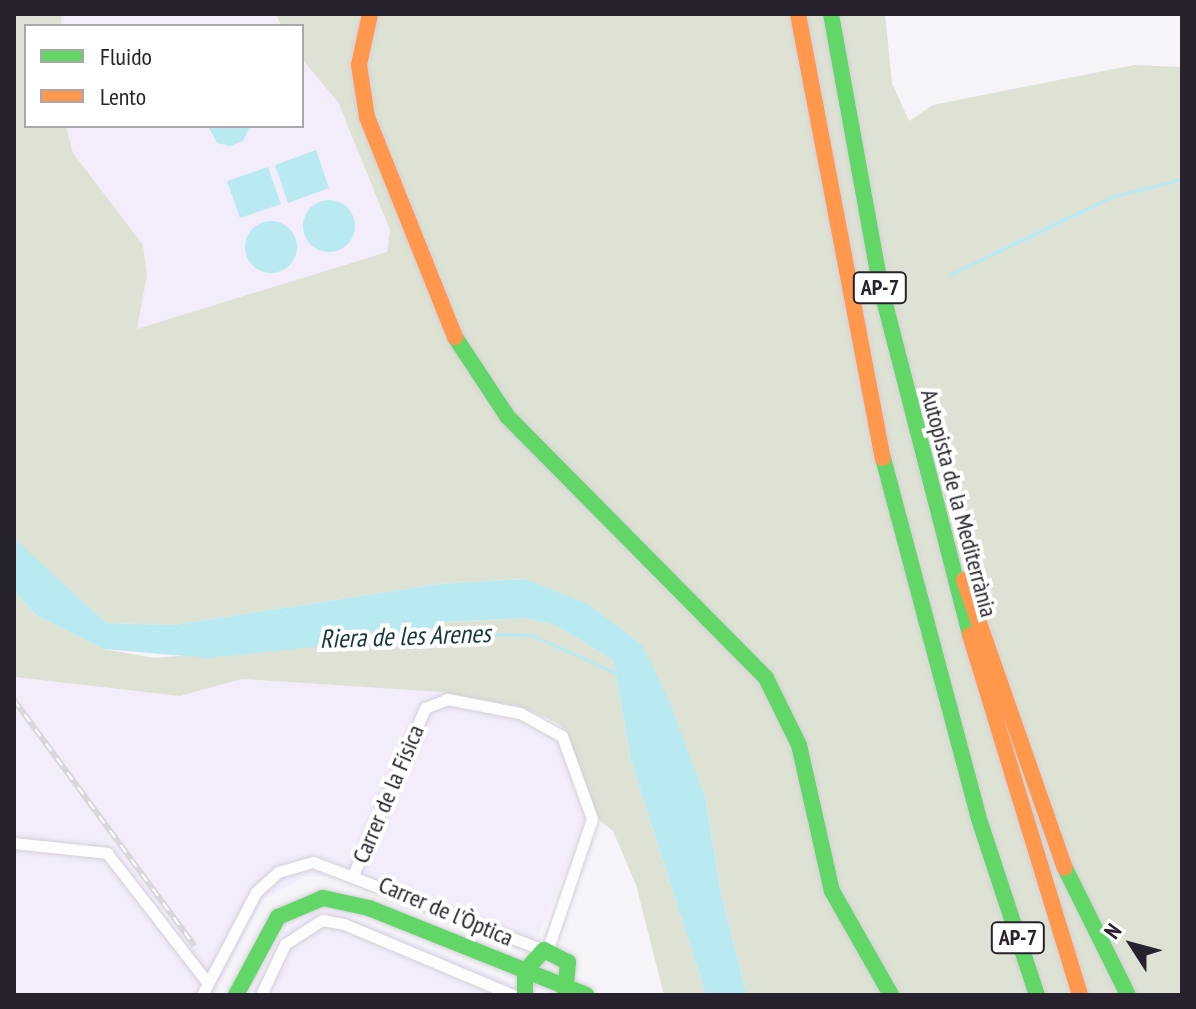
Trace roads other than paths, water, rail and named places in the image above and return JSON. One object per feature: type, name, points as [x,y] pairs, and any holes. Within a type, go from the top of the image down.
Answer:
[{"type":"main road","points":[[370,14],[359,65],[367,117],[462,353],[507,416],[766,678],[799,745],[832,891],[876,976],[891,995]]},
{"type":"main road","name":"AP-7","points":[[798,14],[889,486],[978,816],[1037,995]]},
{"type":"main road","name":"Autopista de la Mediterrània","points":[[831,14],[880,284],[1009,780],[1080,995]]},
{"type":"main road","points":[[951,558],[976,603],[1067,875],[1128,995]]},
{"type":"main road","points":[[236,995],[278,917],[323,898],[369,908],[530,972],[567,992],[586,995]]},
{"type":"main road","points":[[530,972],[568,962],[567,992]]},
{"type":"main road","points":[[876,976],[881,995]]},
{"type":"street","name":"Carrer de la Física","points":[[354,873],[425,708],[447,699],[520,713],[562,736],[592,819],[530,972]]},
{"type":"street","points":[[14,843],[97,848],[116,861],[208,983]]},
{"type":"street","name":"Carrer de l'Òptica","points":[[202,995],[267,880],[313,862],[354,873],[525,944],[530,972]]},
{"type":"street","points":[[261,995],[285,944],[322,920],[493,985],[530,972]]},
{"type":"water","points":[[209,128],[249,128],[243,141],[230,146],[217,143]]},
{"type":"water","points":[[316,150],[329,188],[288,203],[275,165]]},
{"type":"water","points":[[268,167],[281,204],[240,218],[227,181]]},
{"type":"water","points":[[329,200],[348,207],[355,226],[348,245],[329,252],[310,245],[303,226],[310,207]]},
{"type":"water","points":[[271,221],[289,229],[297,247],[289,265],[271,273],[253,265],[245,247],[253,229]]},
{"type":"water","points":[[14,538],[106,623],[173,625],[439,584],[525,579],[588,604],[642,645],[669,700],[705,797],[722,898],[747,995],[706,995],[631,761],[613,660],[557,626],[526,618],[444,622],[411,637],[207,658],[104,649],[36,615],[14,591]]},
{"type":"waterway","points":[[949,275],[1111,197],[1182,179]]},
{"type":"waterway","name":"Riera de les Arenes","points":[[422,632],[532,635],[618,674]]},
{"type":"railway","points":[[14,700],[195,946]]}]
